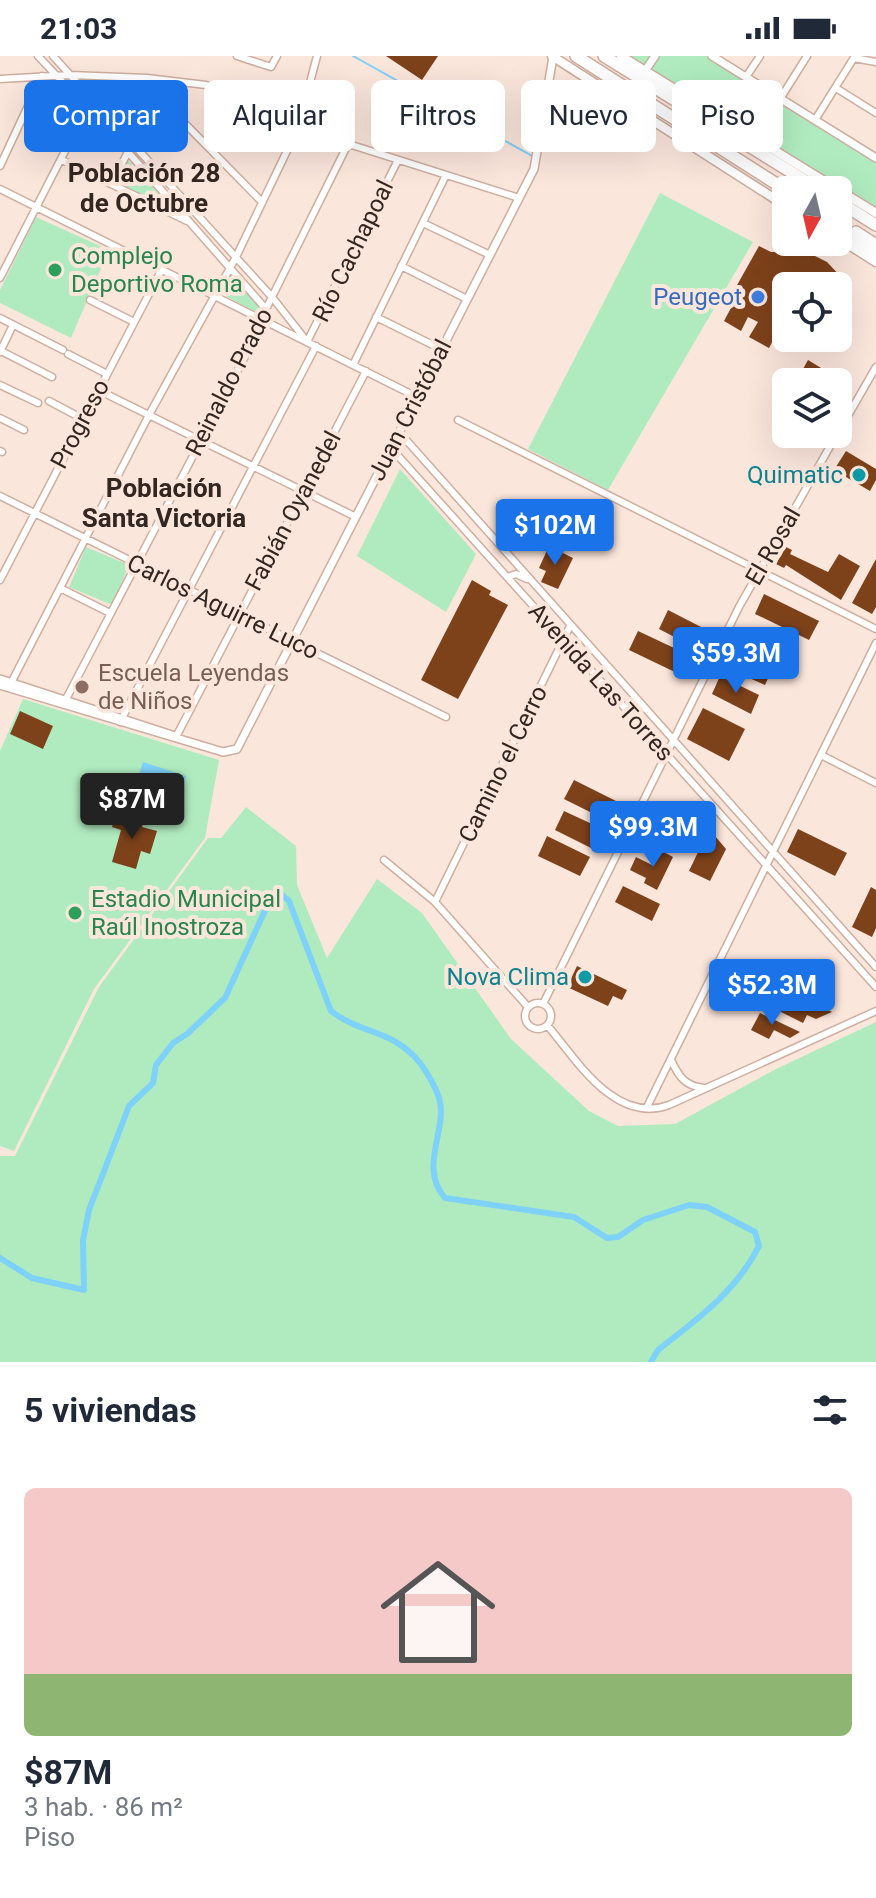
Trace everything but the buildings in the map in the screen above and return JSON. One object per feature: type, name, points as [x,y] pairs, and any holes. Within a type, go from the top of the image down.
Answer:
[{"type":"highway","points":[[576,56],[772,181]]},
{"type":"highway","points":[[604,56],[797,176]]},
{"type":"highway","points":[[852,210],[876,225]]},
{"type":"highway","points":[[852,232],[876,245]]},
{"type":"highway","points":[[852,236],[876,256]]},
{"type":"main road","points":[[553,56],[772,197]]},
{"type":"main road","points":[[621,56],[876,213]]},
{"type":"main road","points":[[852,247],[876,262]]},
{"type":"street","points":[[38,56],[61,80]]},
{"type":"street","points":[[53,56],[74,80]]},
{"type":"street","points":[[237,56],[271,67],[277,56]]},
{"type":"street","points":[[311,80],[317,56]]},
{"type":"street","name":"Juan Cristóbal","points":[[176,737],[223,752],[233,752],[537,161],[553,56]]},
{"type":"street","points":[[645,71],[655,56]]},
{"type":"street","points":[[712,56],[751,80]]},
{"type":"street","points":[[746,77],[760,56]]},
{"type":"street","points":[[783,94],[807,56]]},
{"type":"street","points":[[815,120],[854,57],[876,62]]},
{"type":"street","points":[[0,79],[70,75],[204,85]]},
{"type":"street","points":[[0,166],[42,76]]},
{"type":"street","points":[[836,88],[873,111],[876,99]]},
{"type":"street","points":[[783,101],[876,158]]},
{"type":"street","points":[[188,126],[204,142]]},
{"type":"street","points":[[355,146],[519,198]]},
{"type":"street","points":[[0,278],[66,152]]},
{"type":"street","points":[[111,184],[128,152],[266,309]]},
{"type":"street","points":[[139,152],[272,297],[307,342]]},
{"type":"street","points":[[214,152],[262,202]]},
{"type":"street","points":[[176,737],[4,683],[60,588],[149,415],[236,257],[286,152]]},
{"type":"street","name":"Reinaldo Prado","points":[[64,702],[264,320],[266,309],[344,152]]},
{"type":"street","points":[[62,160],[190,223]]},
{"type":"street","name":"Río Cachapoal","points":[[307,342],[398,160]]},
{"type":"street","points":[[353,365],[446,175]]},
{"type":"street","points":[[0,189],[417,397]]},
{"type":"street","points":[[423,223],[490,255]]},
{"type":"street","points":[[401,266],[467,299]]},
{"type":"street","name":"Progreso","points":[[0,580],[162,269]]},
{"type":"street","points":[[90,300],[134,322]]},
{"type":"street","points":[[376,317],[441,349]]},
{"type":"street","points":[[0,318],[107,374]]},
{"type":"street","points":[[13,325],[0,351],[52,377]]},
{"type":"street","name":"Río Cachapoal","points":[[121,720],[316,346]]},
{"type":"street","name":"El Rosal","points":[[852,409],[876,367]]},
{"type":"street","name":"Fabián Oyanedel","points":[[176,737],[366,371]]},
{"type":"street","points":[[0,385],[38,403]]},
{"type":"street","points":[[98,390],[356,517]]},
{"type":"street","points":[[49,401],[83,419]]},
{"type":"street","points":[[0,418],[24,430]]},
{"type":"street","points":[[458,420],[876,629]]},
{"type":"street","name":"Avenida Las Torres","points":[[399,432],[876,967]]},
{"type":"street","name":"Avenida Las Torres","points":[[391,448],[876,987]]},
{"type":"street","name":"El Rosal","points":[[543,1004],[759,568],[829,448]]},
{"type":"street","name":"Carlos Aguirre Luco","points":[[0,496],[446,717]]},
{"type":"street","points":[[489,557],[494,549],[500,547]]},
{"type":"street","points":[[508,577],[516,574],[530,581]]},
{"type":"street","points":[[60,588],[110,613]]},
{"type":"street","name":"Camino el Cerro","points":[[435,902],[570,626]]},
{"type":"street","points":[[647,1107],[876,643]]},
{"type":"street","points":[[821,755],[876,783]]},
{"type":"street","points":[[384,860],[435,902],[528,1007]]},
{"type":"street","points":[[535,1003],[543,1004],[551,1014],[547,1025],[535,1028],[527,1023],[525,1015],[528,1007],[535,1003]]},
{"type":"street","points":[[547,1025],[607,1093],[622,1102],[663,1107],[876,1011]]},
{"type":"street","points":[[671,1060],[682,1081],[704,1088]]},
{"type":"green space","points":[[630,56],[708,56],[746,80],[672,80]]},
{"type":"green space","points":[[783,103],[876,162],[876,207],[852,192],[852,176],[825,176],[783,150]]},
{"type":"green space","points":[[126,158],[177,214],[116,184]]},
{"type":"green space","points":[[660,193],[753,242],[608,490],[528,449]]},
{"type":"green space","name":"Complejo Deportivo Roma","points":[[36,217],[109,250],[71,338],[0,303],[0,290]]},
{"type":"green space","points":[[231,274],[262,309],[256,313],[221,293]]},
{"type":"green space","points":[[400,469],[476,554],[446,612],[357,556]]},
{"type":"green space","points":[[86,547],[129,565],[112,605],[69,587]]},
{"type":"green space","name":"Estadio Municipal Raúl Inostroza","points":[[23,699],[219,760],[205,838],[94,989],[14,1151],[0,1146],[0,751]]},
{"type":"green space","points":[[246,807],[296,846],[297,885],[327,958],[377,879],[422,913],[511,1039],[589,1111],[618,1126],[675,1124],[776,1069],[876,1022],[876,1362],[0,1362],[0,1156],[15,1156],[99,987],[208,838],[221,838]]},
{"type":"water","points":[[143,762],[186,776],[179,797],[136,783]]},
{"type":"waterway","points":[[353,56],[534,157]]},
{"type":"waterway","points":[[0,1258],[32,1278],[84,1290],[83,1240],[89,1210],[129,1106],[153,1083],[156,1065],[173,1043],[225,998],[273,893],[281,894],[289,901],[331,1011],[399,1044],[420,1063],[432,1082],[441,1113],[434,1175],[445,1198],[574,1217],[607,1238],[618,1237],[643,1220],[689,1205],[707,1207],[755,1232],[759,1246],[739,1277],[714,1304],[658,1350],[651,1362]]},
{"type":"place","name":"Complejo Deportivo Roma","points":[[55,270]]},
{"type":"place","name":"Peugeot","points":[[758,297]]},
{"type":"place","name":"Quimatic","points":[[859,475]]},
{"type":"place","name":"Escuela Leyendas de Niños","points":[[82,687]]},
{"type":"place","name":"Estadio Municipal Raúl Inostroza","points":[[75,913]]},
{"type":"place","name":"Nova Clima","points":[[585,977]]},
{"type":"district","name":"Población 28 de Octubre","points":[[144,188]]},
{"type":"district","name":"Población Santa Victoria","points":[[164,503]]}]
